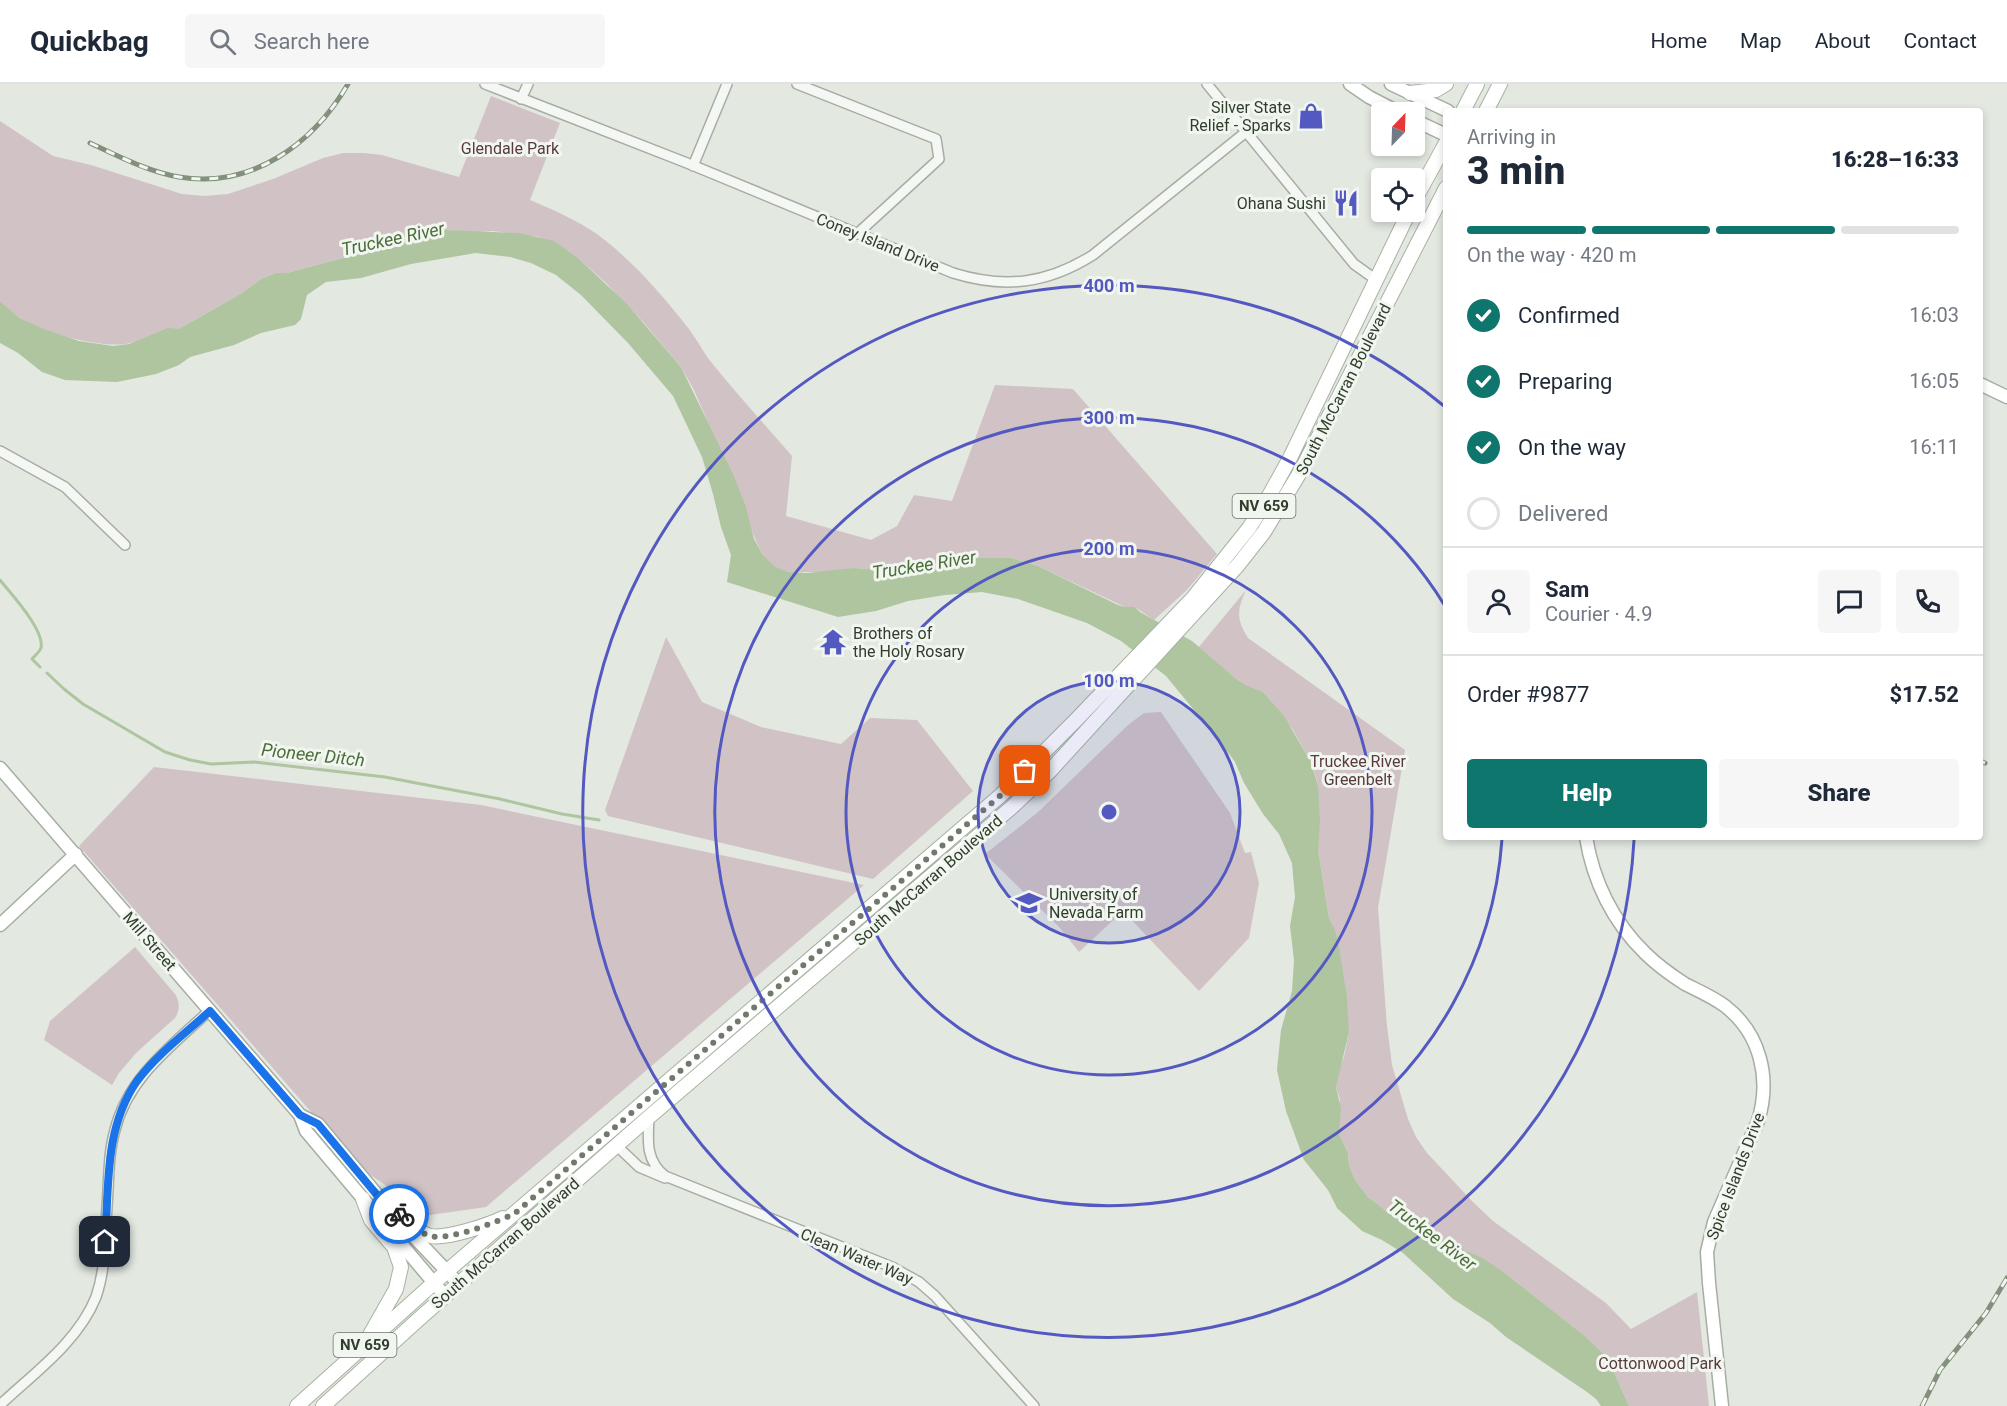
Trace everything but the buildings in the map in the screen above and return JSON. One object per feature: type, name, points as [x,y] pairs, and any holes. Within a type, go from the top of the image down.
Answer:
[{"type":"main road","points":[[1350,84],[1377,102]]},
{"type":"main road","points":[[1391,84],[1443,109]]},
{"type":"main road","points":[[1410,93],[1436,90],[1446,84]]},
{"type":"main road","points":[[1465,108],[1477,84]]},
{"type":"main road","points":[[1488,108],[1502,84]]},
{"type":"main road","points":[[1500,108],[1502,84]]},
{"type":"main road","points":[[1425,125],[1443,134]]},
{"type":"main road","points":[[1425,181],[1443,148]]},
{"type":"main road","name":"South McCarran Boulevard","points":[[297,1406],[433,1283],[1001,795],[1125,678],[1188,612],[1238,565],[1264,532],[1284,501],[1328,423],[1353,367],[1443,194]]},
{"type":"main road","points":[[1403,271],[1443,210]]},
{"type":"main road","name":"South McCarran Boulevard","points":[[1188,612],[1264,505],[1290,458],[1404,222]]},
{"type":"main road","points":[[1983,385],[2007,397]]},
{"type":"main road","name":"South McCarran Boulevard","points":[[323,1406],[616,1145],[1012,807],[1049,772],[1125,678]]},
{"type":"main road","name":"Mill Street","points":[[0,768],[300,1115],[306,1131],[445,1296]]},
{"type":"main road","points":[[956,834],[967,846]]},
{"type":"main road","name":"Spice Islands Drive","points":[[1587,840],[1601,891],[1626,931],[1659,965],[1725,1006],[1736,1016],[1755,1042],[1761,1058],[1764,1082],[1758,1121],[1714,1222],[1707,1252],[1708,1283],[1722,1406]]},
{"type":"main road","points":[[0,925],[76,854]]},
{"type":"main road","name":"Mill Street","points":[[300,1115],[318,1124],[382,1201],[459,1284]]},
{"type":"main road","points":[[363,1199],[371,1220],[394,1247],[401,1268],[396,1289],[363,1347]]},
{"type":"main road","points":[[382,1201],[419,1230],[433,1237],[465,1231],[514,1214]]},
{"type":"street","name":"Coney Island Drive","points":[[485,84],[693,166],[953,273],[970,278],[1010,283],[1047,277],[1064,271],[1093,255],[1246,132]]},
{"type":"street","points":[[521,99],[528,84]]},
{"type":"street","points":[[693,166],[727,84]]},
{"type":"street","points":[[797,84],[936,139],[939,159],[856,234]]},
{"type":"street","points":[[1208,84],[1354,264],[1375,279]]},
{"type":"street","points":[[0,451],[65,487],[125,545]]},
{"type":"street","points":[[1,1404],[68,1341],[87,1314],[95,1297],[104,1262],[111,1148],[120,1112],[129,1095],[150,1067],[210,1011]]},
{"type":"street","name":"Clean Water Way","points":[[649,1117],[650,1158],[660,1172],[671,1179]]},
{"type":"street","name":"Clean Water Way","points":[[616,1145],[642,1169],[910,1276],[935,1296],[1034,1406]]},
{"type":"green space","name":"Glendale Park","points":[[491,96],[560,123],[530,200],[579,223],[606,241],[638,270],[692,333],[711,362],[792,456],[786,516],[871,540],[897,526],[914,495],[952,501],[995,385],[1073,389],[1217,554],[1187,590],[1154,620],[1135,607],[1125,607],[1038,566],[1011,558],[934,562],[907,572],[854,568],[833,572],[788,572],[773,566],[763,555],[756,541],[694,390],[681,367],[606,283],[579,259],[539,237],[493,231],[446,230],[400,242],[394,248],[356,254],[287,273],[276,273],[261,279],[242,293],[179,329],[167,330],[119,345],[89,342],[55,334],[17,317],[0,301],[0,121],[53,156],[91,165],[182,194],[205,196],[228,194],[273,179],[323,158],[343,153],[382,155],[459,177]]},
{"type":"green space","name":"Truckee River Greenbelt","points":[[1246,590],[1239,614],[1241,625],[1248,638],[1405,750],[1378,908],[1392,1065],[1408,1119],[1416,1137],[1427,1153],[1493,1221],[1606,1303],[1631,1329],[1697,1292],[1709,1406],[1629,1406],[1607,1357],[1585,1336],[1505,1273],[1466,1250],[1457,1248],[1393,1216],[1368,1197],[1355,1180],[1349,1165],[1348,1153],[1339,1134],[1340,1099],[1336,1087],[1349,1032],[1344,979],[1335,931],[1329,918],[1318,850],[1318,786],[1315,774],[1293,730],[1263,692],[1235,678],[1198,648]]},
{"type":"green space","points":[[666,637],[702,702],[761,727],[841,744],[870,718],[917,720],[973,791],[873,879],[608,816],[605,810]]},
{"type":"green space","points":[[1161,712],[1230,813],[1245,853],[1251,852],[1259,883],[1249,938],[1199,991],[1123,911],[1079,952],[1060,928],[985,854],[1037,813],[1128,725],[1144,713]]},
{"type":"green space","points":[[154,767],[481,805],[864,885],[486,1207],[430,1215],[360,1168],[79,846]]},
{"type":"green space","points":[[135,947],[175,994],[179,1009],[175,1018],[137,1052],[112,1085],[44,1040],[50,1021]]},
{"type":"water","name":"Truckee River","points":[[446,230],[519,233],[554,241],[579,259],[626,303],[681,367],[733,474],[746,507],[754,539],[763,555],[774,566],[788,572],[807,573],[854,568],[907,572],[934,562],[1011,558],[1038,566],[1118,605],[1135,607],[1192,641],[1244,684],[1263,692],[1284,716],[1311,762],[1318,786],[1320,821],[1318,850],[1329,918],[1339,947],[1347,997],[1349,1032],[1336,1087],[1341,1108],[1339,1134],[1348,1153],[1349,1165],[1355,1180],[1368,1197],[1393,1216],[1484,1259],[1585,1336],[1607,1357],[1629,1406],[1601,1406],[1587,1392],[1453,1299],[1403,1253],[1362,1231],[1337,1208],[1328,1190],[1304,1160],[1286,1111],[1277,1070],[1281,1030],[1292,991],[1294,960],[1290,926],[1295,897],[1292,863],[1279,834],[1263,814],[1244,783],[1235,762],[1222,744],[1166,676],[1121,641],[1087,623],[1018,599],[982,592],[908,601],[876,611],[838,617],[727,582],[731,555],[702,457],[673,396],[628,343],[581,295],[556,275],[531,263],[510,257],[476,253],[411,264],[361,278],[326,282],[307,295],[301,319],[295,325],[261,333],[234,345],[190,357],[179,365],[156,374],[117,382],[65,380],[42,372],[18,353],[0,343],[0,301],[19,318],[79,341],[113,346],[129,344],[168,328],[179,329],[242,293],[261,279],[276,273],[287,273],[386,246],[394,248],[412,238]]},
{"type":"waterway","name":"Pioneer Ditch","points":[[0,580],[26,612],[38,632],[41,648],[32,659],[40,667]]},
{"type":"waterway","name":"Pioneer Ditch","points":[[47,673],[83,704],[165,752],[190,760],[211,764],[254,762],[385,777],[599,820]]},
{"type":"railway","points":[[90,143],[134,163],[168,175],[206,179],[231,176],[255,169],[278,158],[298,143],[334,106],[348,84]]},
{"type":"railway","points":[[1922,1406],[1940,1370],[1986,1313],[2007,1278]]},
{"type":"way so far","points":[[399,1214],[419,1230],[433,1237],[465,1231],[514,1214],[1001,795],[1025,771]]},
{"type":"place","name":"Silver State Relief - Sparks","points":[[1311,116]]},
{"type":"place","name":"Ohana Sushi","points":[[1346,203]]},
{"type":"place","name":"Brothers of the Holy Rosary","points":[[833,642]]},
{"type":"place","name":"University of Nevada Farm","points":[[1029,903]]},
{"type":"route","points":[[105,1242],[111,1148],[120,1112],[138,1081],[150,1067],[210,1011],[300,1115],[318,1124],[382,1201],[399,1214]]},
{"type":"park label","name":"Cottonwood Park","points":[[1660,1363]]}]
